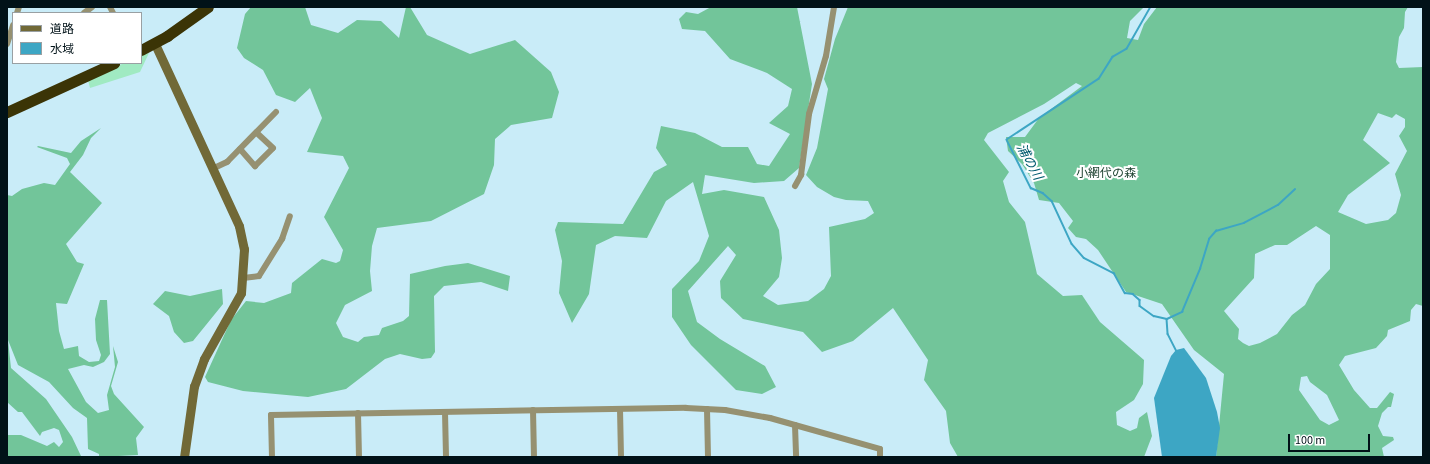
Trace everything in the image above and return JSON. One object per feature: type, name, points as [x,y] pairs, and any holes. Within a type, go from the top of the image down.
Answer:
[{"type":"highway","points":[[142,50],[155,44],[208,7]]},
{"type":"highway","points":[[7,112],[112,64]]},
{"type":"street","points":[[795,186],[801,175],[809,114],[826,56],[834,7]]},
{"type":"street","points":[[7,44],[12,28]]},
{"type":"street","points":[[155,44],[242,237],[243,278],[236,306],[207,354],[194,386],[184,457]]},
{"type":"street","points":[[212,169],[227,162],[276,112]]},
{"type":"street","points":[[240,149],[255,166],[273,148],[257,132]]},
{"type":"street","points":[[243,278],[259,276],[282,239],[290,216]]},
{"type":"street","points":[[620,409],[621,457]]},
{"type":"street","points":[[707,409],[708,457]]},
{"type":"street","points":[[272,457],[271,415],[533,410],[707,409],[742,412],[795,425],[880,449],[880,457]]},
{"type":"street","points":[[533,410],[534,457]]},
{"type":"street","points":[[445,412],[446,457]]},
{"type":"street","points":[[358,414],[359,457]]},
{"type":"street","points":[[795,425],[796,457]]},
{"type":"green space","points":[[251,7],[305,7],[311,25],[338,33],[357,20],[381,21],[399,38],[406,7],[410,7],[427,35],[470,54],[515,40],[551,72],[559,92],[552,118],[511,125],[495,139],[494,165],[484,194],[431,221],[377,228],[372,246],[370,271],[372,291],[345,305],[336,323],[343,337],[358,342],[364,337],[379,335],[382,328],[403,321],[409,316],[410,274],[445,266],[468,263],[510,276],[508,291],[481,282],[444,286],[434,296],[435,352],[431,358],[422,359],[400,354],[385,359],[346,389],[308,397],[243,391],[208,382],[205,377],[231,320],[246,301],[264,303],[291,293],[292,283],[322,259],[336,263],[340,261],[343,250],[324,217],[349,168],[343,156],[307,152],[322,118],[310,88],[295,102],[276,95],[263,70],[244,58],[237,48],[245,14]]},
{"type":"green space","name":"小網代の森","points":[[711,7],[797,7],[812,84],[799,168],[784,181],[754,183],[705,175],[702,194],[724,190],[764,197],[779,230],[782,258],[779,277],[763,296],[778,305],[808,301],[824,289],[831,276],[829,227],[865,219],[874,213],[868,201],[846,200],[834,197],[817,187],[806,175],[817,148],[828,89],[824,79],[835,39],[848,7],[1144,7],[1130,21],[1127,38],[1138,40],[1144,24],[1157,7],[1408,7],[1405,12],[1404,28],[1399,37],[1396,62],[1399,68],[1423,67],[1423,306],[1416,304],[1411,310],[1410,321],[1388,330],[1387,336],[1376,348],[1345,356],[1339,365],[1354,390],[1370,408],[1377,408],[1390,392],[1394,394],[1391,407],[1388,407],[1382,413],[1378,426],[1383,436],[1393,437],[1394,440],[1382,448],[1384,457],[1216,457],[1224,374],[1194,350],[1162,304],[1126,292],[1098,250],[1086,239],[1076,237],[1068,228],[1073,221],[1059,203],[1039,200],[1034,183],[1022,164],[1008,151],[1006,137],[1025,137],[1039,118],[1082,86],[1076,83],[1044,104],[988,133],[984,140],[1009,172],[1003,181],[1009,202],[1025,222],[1037,274],[1063,296],[1082,295],[1100,322],[1144,360],[1143,384],[1134,400],[1116,412],[1117,425],[1130,431],[1137,428],[1139,418],[1147,412],[1152,436],[1144,457],[958,457],[950,443],[946,411],[924,380],[928,360],[893,308],[853,341],[822,352],[803,332],[743,319],[721,298],[720,281],[736,255],[728,246],[688,291],[697,322],[720,339],[765,366],[776,387],[762,394],[736,390],[691,345],[672,317],[672,289],[699,261],[709,236],[693,182],[666,201],[647,238],[615,236],[596,245],[589,294],[572,323],[559,293],[562,261],[555,230],[558,222],[623,224],[654,172],[667,165],[656,148],[661,126],[695,133],[722,147],[748,147],[757,164],[769,166],[790,134],[769,123],[788,106],[792,89],[767,73],[730,59],[705,31],[682,29],[679,19],[686,12],[698,14]],"holes":[[[1378,113],[1392,118],[1396,114],[1405,119],[1405,127],[1399,136],[1407,151],[1395,174],[1401,195],[1396,213],[1388,220],[1366,224],[1338,212],[1348,195],[1390,163],[1363,140]],[[1316,226],[1330,235],[1330,269],[1316,284],[1305,305],[1292,315],[1277,334],[1260,343],[1249,346],[1238,339],[1239,329],[1224,311],[1254,278],[1255,254],[1275,245],[1287,245]],[[1307,376],[1310,382],[1327,395],[1339,420],[1329,425],[1320,420],[1299,390],[1301,377]]]},
{"type":"green space","points":[[149,53],[140,72],[90,88],[88,80],[122,64],[142,64],[142,55]]},
{"type":"green space","points":[[101,128],[91,138],[83,155],[70,172],[102,203],[66,244],[77,262],[84,264],[67,304],[56,303],[59,331],[64,349],[78,346],[79,356],[89,362],[99,361],[101,355],[96,340],[95,319],[100,300],[107,300],[110,354],[104,362],[93,367],[84,365],[68,369],[86,402],[98,413],[109,410],[107,395],[115,367],[113,346],[118,362],[111,386],[114,394],[144,427],[136,438],[138,455],[99,457],[99,454],[88,449],[87,418],[73,408],[49,382],[18,365],[8,340],[11,368],[46,399],[72,437],[81,456],[7,457],[7,435],[21,435],[47,446],[54,442],[59,447],[63,442],[59,430],[54,428],[42,432],[40,436],[22,412],[18,412],[7,402],[7,195],[12,196],[22,189],[44,183],[55,185],[70,164],[67,158],[37,147],[38,146],[71,153],[81,141]]},
{"type":"green space","points":[[222,289],[223,304],[193,341],[184,343],[174,332],[169,316],[153,304],[165,291],[190,296]]},
{"type":"water","points":[[1184,348],[1206,378],[1217,412],[1220,428],[1216,457],[1162,457],[1154,398],[1171,356],[1176,350]]},
{"type":"waterway","name":"浦の川","points":[[1151,7],[1127,49],[1113,57],[1099,79],[1007,140],[1031,188],[1043,193],[1052,201],[1072,244],[1084,258],[1114,273],[1125,293],[1133,294],[1140,300],[1140,306],[1154,316],[1167,319],[1168,334],[1176,350]]},
{"type":"waterway","points":[[1167,319],[1182,312],[1200,269],[1209,239],[1216,231],[1244,223],[1278,205],[1295,189]]}]
